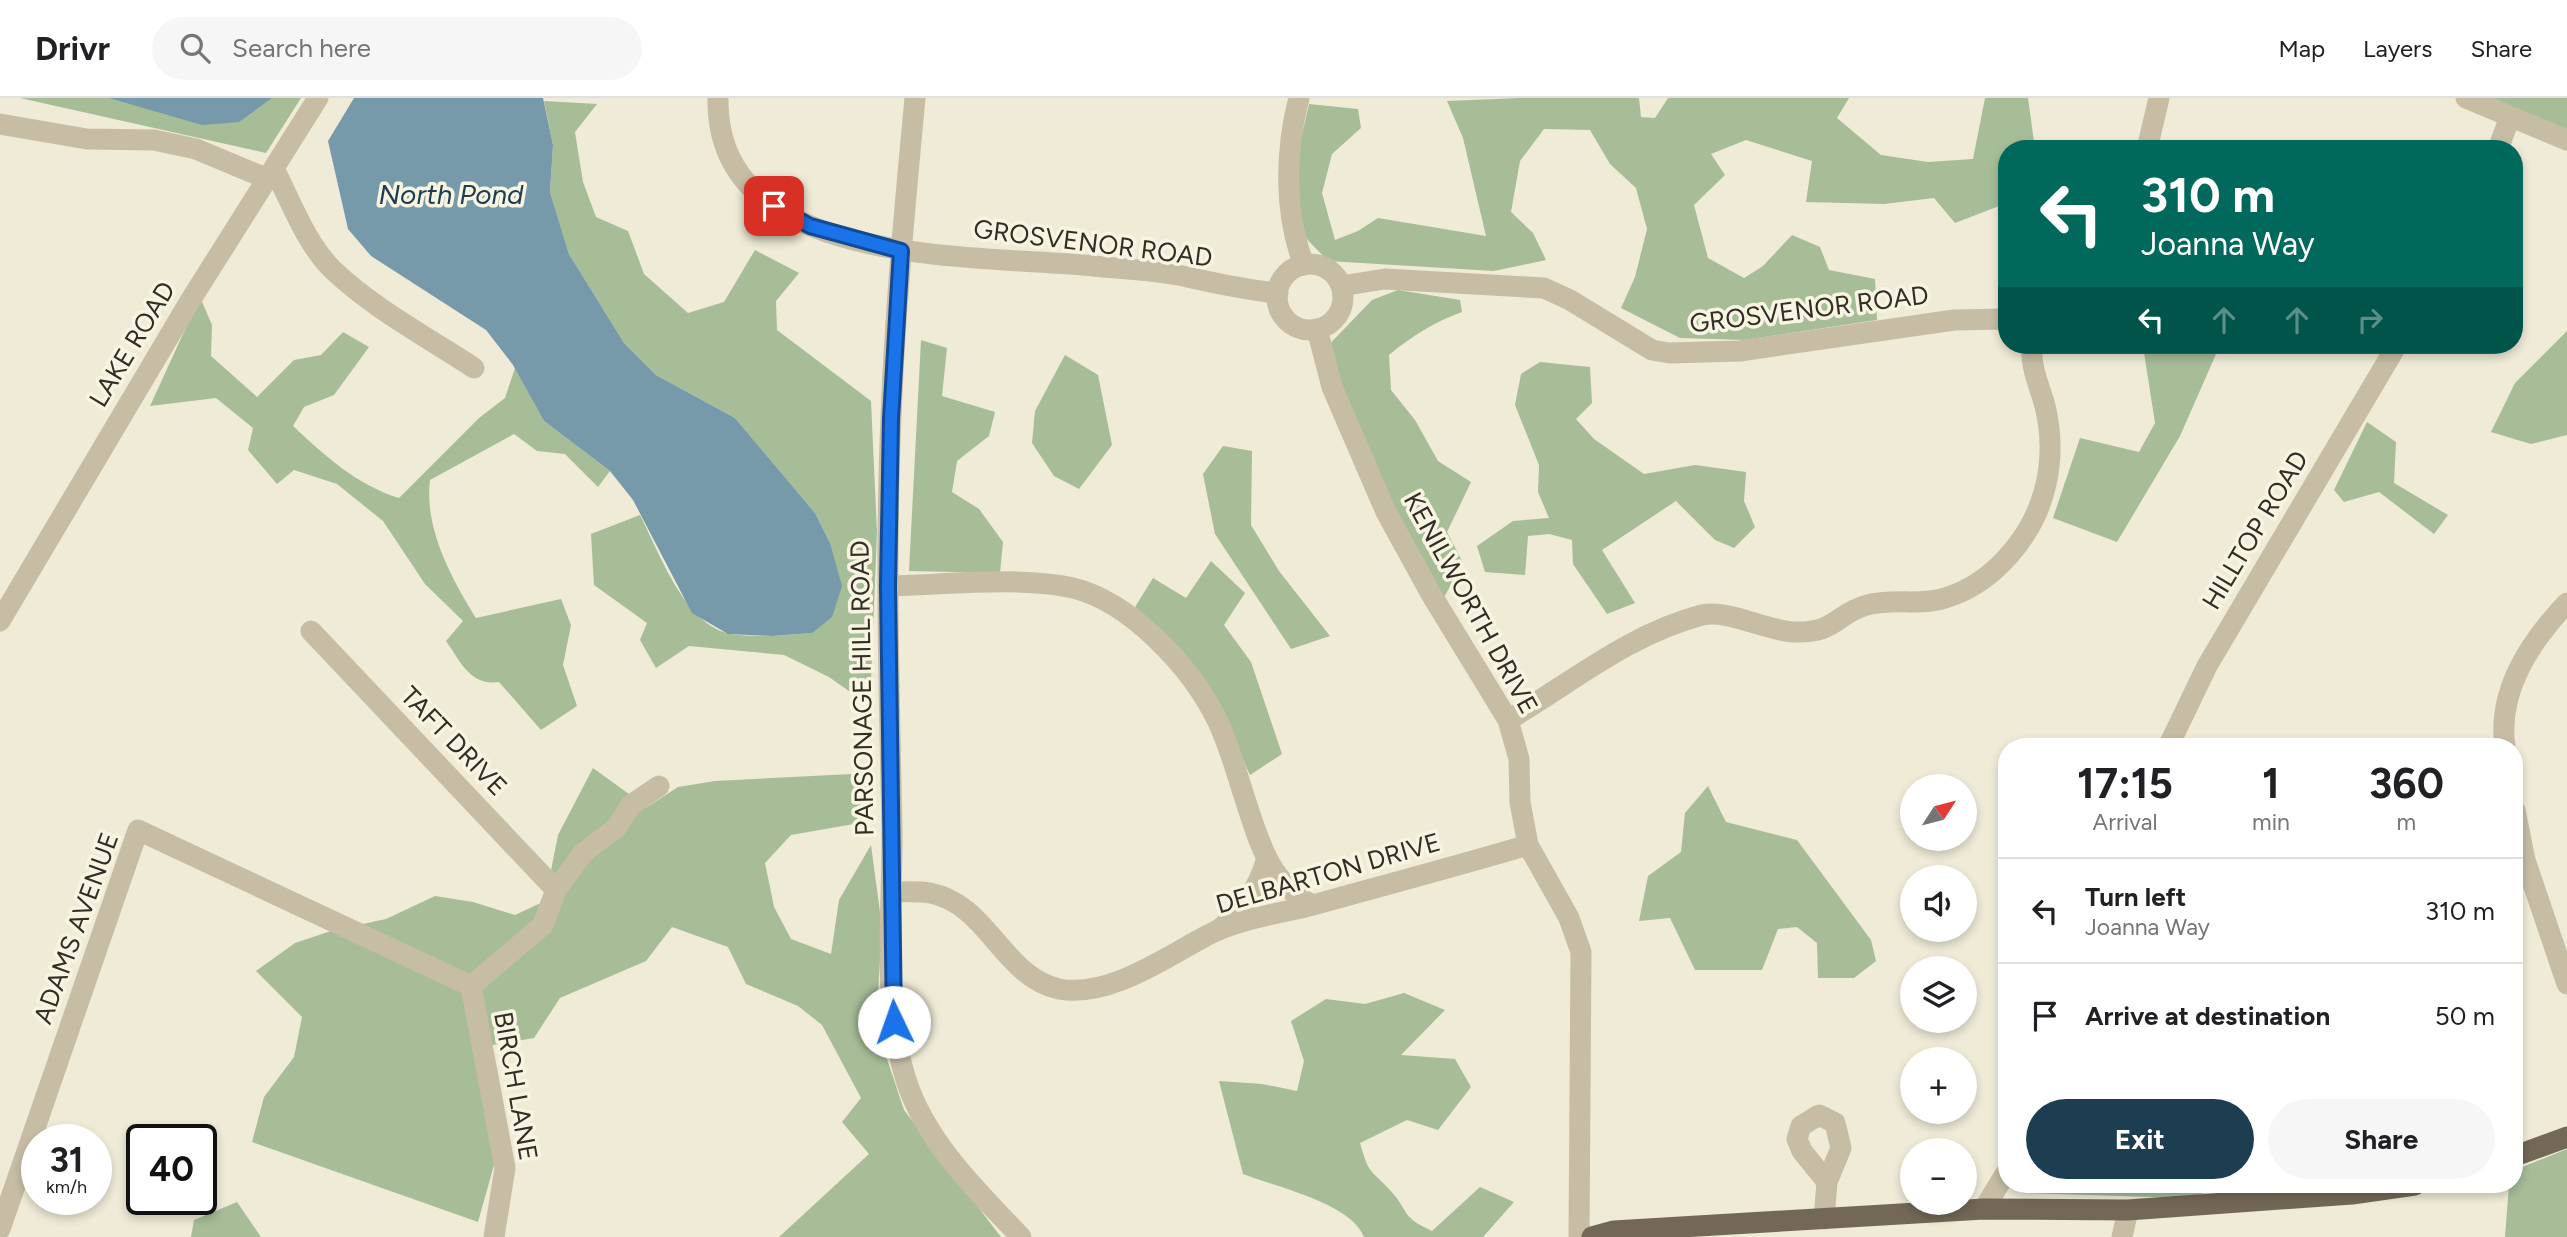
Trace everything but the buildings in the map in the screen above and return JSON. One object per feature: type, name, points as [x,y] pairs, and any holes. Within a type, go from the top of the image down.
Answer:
[{"type":"main road","points":[[2523,1153],[2567,1137]]},
{"type":"main road","points":[[1592,1237],[1614,1231],[1984,1209],[2127,1210],[2359,1193]]},
{"type":"street","name":"LAKE ROAD","points":[[0,621],[5,598],[318,98]]},
{"type":"street","name":"GROSVENOR ROAD","points":[[718,98],[722,139],[729,159],[746,183],[774,206],[810,226],[901,251],[1178,275],[1239,290],[1278,293]]},
{"type":"street","name":"PARSONAGE HILL ROAD","points":[[915,98],[901,251],[891,419],[888,586],[893,892],[891,952],[896,1041],[907,1084],[936,1139],[962,1174],[1021,1237]]},
{"type":"street","points":[[1299,98],[1289,178],[1295,243],[1304,265]]},
{"type":"street","points":[[2149,140],[2159,98]]},
{"type":"street","points":[[2466,98],[2567,140]]},
{"type":"street","points":[[2501,140],[2510,117]]},
{"type":"street","points":[[0,124],[87,139],[154,140],[196,149],[271,174],[332,269],[380,307],[474,368]]},
{"type":"street","points":[[1304,265],[1324,267],[1337,278],[1341,286],[1343,301],[1339,314],[1330,324],[1317,329],[1300,328],[1288,321],[1280,310],[1278,293],[1286,275],[1304,265]]},
{"type":"street","name":"GROSVENOR ROAD","points":[[1341,286],[1385,279],[1544,288],[1570,300],[1652,350],[1669,353],[1740,351],[1954,320],[1998,320]]},
{"type":"street","name":"KENILWORTH DRIVE","points":[[1317,329],[1332,387],[1386,512],[1431,594],[1508,720],[1519,759],[1520,802],[1528,845],[1569,918],[1581,952],[1579,1237]]},
{"type":"street","points":[[1508,720],[1629,643],[1668,625],[1706,614],[1731,617],[1759,627],[1812,632],[1828,628],[1861,607],[1881,601],[1945,599],[1981,579],[2007,558],[2027,531],[2046,485],[2050,436],[2044,403],[2030,363],[2031,354]]},
{"type":"street","name":"HILLTOP ROAD","points":[[2172,738],[2207,666],[2393,354]]},
{"type":"street","points":[[888,586],[1040,583],[1075,589],[1110,603],[1139,622],[1191,681],[1217,720],[1266,861],[1285,886],[1312,905]]},
{"type":"street","points":[[2503,738],[2509,697],[2522,657],[2567,603]]},
{"type":"street","name":"TAFT DRIVE","points":[[311,631],[556,890]]},
{"type":"street","points":[[471,986],[543,925],[556,890],[583,853],[616,828],[631,805],[659,786]]},
{"type":"street","name":"ADAMS AVENUE","points":[[0,1229],[138,831],[471,986]]},
{"type":"street","name":"DELBARTON DRIVE","points":[[893,892],[931,893],[962,907],[988,930],[1022,970],[1038,981],[1061,989],[1119,981],[1164,961],[1218,931],[1528,845]]},
{"type":"street","points":[[2523,850],[2567,984]]},
{"type":"street","points":[[1218,931],[1247,904],[1259,883],[1266,861]]},
{"type":"street","name":"BIRCH LANE","points":[[471,986],[505,1168],[494,1237]]},
{"type":"street","points":[[1824,1219],[1827,1182]]},
{"type":"street","points":[[1984,1209],[1998,1186]]},
{"type":"street","points":[[2122,1237],[2127,1210]]},
{"type":"green space","points":[[20,98],[301,98],[266,153]]},
{"type":"green space","points":[[1639,98],[1641,117],[1655,118],[1668,98],[1849,98],[1837,118],[1881,155],[1928,162],[1973,159],[1985,98],[2028,98],[2034,140],[1998,140],[1998,206],[1955,223],[1934,198],[1884,204],[1806,202],[1812,161],[1746,140],[1711,154],[1725,175],[1694,205],[1708,258],[1744,278],[1763,266],[1792,235],[1820,247],[1829,270],[1875,279],[1877,320],[1744,340],[1680,338],[1621,308],[1635,277],[1647,229],[1636,188],[1610,164],[1590,130],[1544,129],[1520,161],[1511,212],[1533,233],[1546,260],[1494,271],[1328,261],[1300,232],[1296,161],[1309,104],[1358,109],[1361,128],[1332,154],[1322,193],[1335,240],[1358,231],[1378,218],[1486,236],[1463,138],[1447,101]]},
{"type":"green space","points":[[2466,98],[2567,98],[2567,144]]},
{"type":"green space","points":[[544,101],[597,104],[575,132],[583,182],[596,217],[628,231],[644,274],[688,313],[724,302],[755,250],[799,273],[776,301],[777,330],[871,401],[877,532],[870,706],[829,677],[784,655],[689,646],[656,668],[640,640],[647,623],[594,585],[591,534],[640,515],[675,585],[700,617],[715,628],[731,634],[751,636],[812,633],[830,543],[815,513],[735,418],[656,375],[624,343],[569,254],[550,192],[553,145]]},
{"type":"green space","points":[[1398,290],[1460,300],[1462,312],[1424,330],[1389,355],[1391,390],[1415,420],[1438,461],[1471,482],[1447,532],[1463,563],[1443,599],[1382,483],[1323,351],[1372,300]]},
{"type":"green space","points":[[200,297],[212,325],[211,356],[257,397],[294,360],[321,355],[343,332],[369,347],[334,395],[304,407],[293,426],[342,468],[384,492],[399,498],[479,418],[505,398],[515,368],[544,421],[610,471],[598,487],[565,454],[537,451],[514,434],[430,480],[431,516],[441,552],[476,618],[561,599],[571,625],[563,665],[577,706],[541,730],[499,682],[481,680],[467,671],[446,641],[463,621],[425,584],[383,521],[337,484],[294,470],[277,484],[248,450],[253,428],[216,398],[150,406]]},
{"type":"green space","points":[[2567,331],[2567,435],[2531,444],[2491,432],[2515,383]]},
{"type":"green space","points":[[921,340],[947,348],[942,396],[995,412],[989,436],[957,461],[952,492],[979,509],[1003,542],[1000,573],[909,571]]},
{"type":"green space","points":[[2144,354],[2216,354],[2180,436],[2117,542],[2053,518],[2080,438],[2139,452],[2155,423]]},
{"type":"green space","points":[[1065,355],[1098,375],[1112,445],[1079,489],[1054,476],[1032,443],[1035,411]]},
{"type":"green space","points":[[1540,362],[1590,367],[1592,403],[1576,419],[1594,439],[1644,474],[1695,465],[1746,472],[1744,501],[1755,527],[1734,548],[1715,540],[1676,501],[1602,550],[1635,603],[1607,614],[1573,564],[1572,540],[1549,534],[1528,536],[1525,575],[1485,572],[1477,546],[1513,521],[1549,518],[1538,492],[1539,465],[1515,405],[1521,374]]},
{"type":"green space","points":[[2367,422],[2396,442],[2394,483],[2448,515],[2434,534],[2379,492],[2344,502],[2334,490]]},
{"type":"green space","points":[[1223,446],[1252,451],[1251,525],[1279,571],[1330,636],[1291,649],[1215,534],[1203,474]]},
{"type":"green space","points":[[1211,561],[1245,593],[1224,625],[1251,662],[1282,754],[1250,775],[1221,711],[1178,647],[1135,607],[1153,578],[1186,598]]},
{"type":"green space","points":[[593,768],[647,807],[678,787],[715,781],[872,773],[871,821],[791,835],[765,863],[774,907],[791,939],[831,954],[839,900],[871,845],[882,927],[876,1026],[904,1110],[1001,1237],[779,1237],[869,1154],[842,1122],[861,1098],[822,1025],[798,1006],[746,984],[728,947],[672,927],[646,961],[560,998],[534,1038],[475,1048],[496,1158],[478,1222],[252,1142],[264,1097],[294,1057],[302,1017],[256,971],[295,943],[331,931],[386,919],[435,896],[473,902],[515,915],[545,901],[558,835]]},
{"type":"green space","points":[[1708,786],[1726,822],[1797,840],[1871,940],[1876,961],[1854,978],[1818,978],[1817,943],[1797,927],[1778,929],[1762,970],[1695,970],[1670,918],[1639,921],[1648,876],[1681,852],[1685,813]]},
{"type":"green space","points":[[1404,993],[1445,1010],[1401,1055],[1455,1059],[1471,1087],[1438,1130],[1407,1120],[1360,1143],[1363,1153],[1370,1170],[1396,1197],[1409,1217],[1432,1231],[1480,1187],[1514,1202],[1483,1237],[1364,1237],[1356,1225],[1329,1206],[1243,1174],[1219,1081],[1262,1084],[1297,1091],[1304,1061],[1291,1021],[1326,999],[1365,1004]]},
{"type":"green space","points":[[2567,1149],[2567,1237],[2505,1237],[2508,1193],[2523,1193],[2523,1167]]},
{"type":"green space","points":[[2022,1193],[2205,1193],[2183,1198]]},
{"type":"green space","points":[[237,1202],[261,1237],[191,1237],[194,1220],[206,1215],[217,1215],[217,1210]]},
{"type":"water","points":[[109,98],[272,98],[239,122],[202,125]]},
{"type":"water","name":"North Pond","points":[[354,98],[543,98],[553,145],[550,192],[569,254],[624,343],[656,375],[735,418],[815,513],[830,543],[842,586],[832,617],[812,633],[772,636],[728,634],[692,613],[633,500],[610,471],[544,421],[513,365],[486,330],[371,256],[348,229],[328,141]]},
{"type":"route","points":[[774,206],[810,226],[901,251],[891,419],[888,586],[894,1022]]}]
